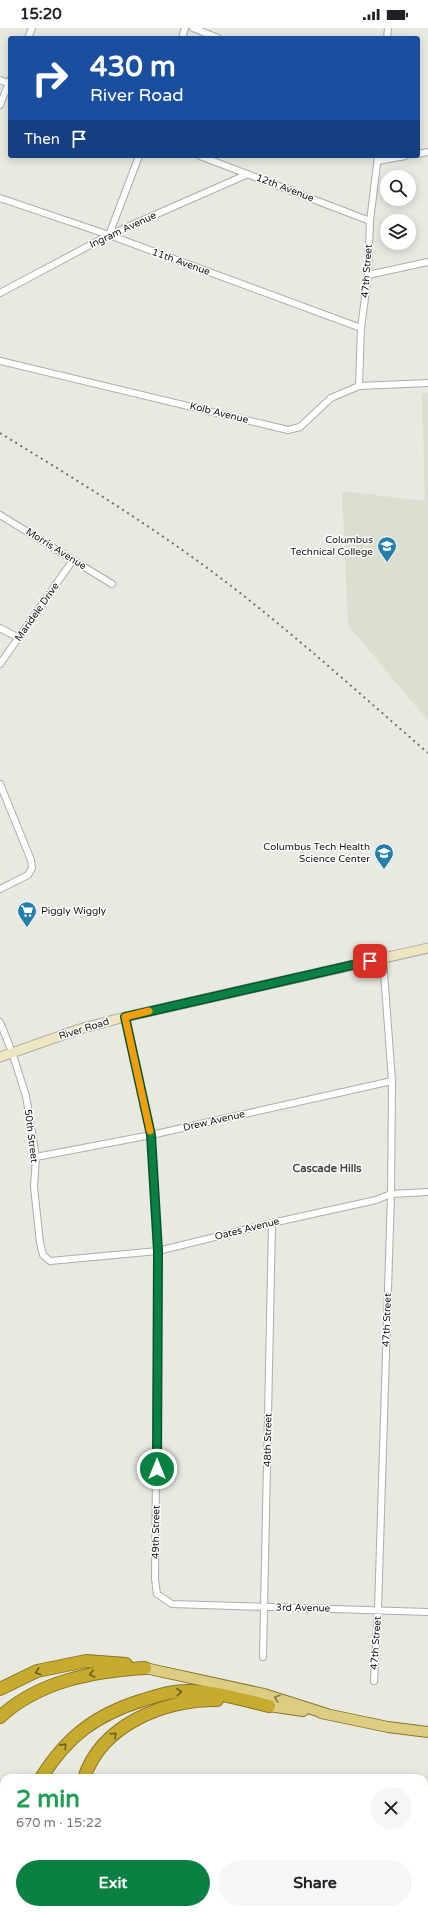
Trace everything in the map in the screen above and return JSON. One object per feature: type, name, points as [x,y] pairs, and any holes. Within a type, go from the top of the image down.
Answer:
[{"type":"highway","points":[[0,1689],[37,1671],[86,1660],[115,1662],[145,1668]]},
{"type":"highway","points":[[0,1717],[18,1701],[72,1678],[96,1673],[145,1668]]},
{"type":"highway","points":[[45,1774],[68,1743],[91,1722],[110,1712],[159,1694],[180,1691],[201,1692],[269,1706]]},
{"type":"highway","points":[[86,1774],[94,1757],[115,1734],[132,1721],[160,1709],[183,1702],[204,1700],[224,1700],[269,1706]]},
{"type":"main road","name":"River Road","points":[[0,1057],[80,1029],[125,1017],[428,948]]},
{"type":"main road","points":[[145,1668],[264,1694],[327,1714]]},
{"type":"main road","points":[[269,1706],[327,1714],[388,1727],[428,1732]]},
{"type":"street","points":[[193,28],[213,36]]},
{"type":"street","points":[[0,105],[8,87]]},
{"type":"street","points":[[108,236],[138,158]]},
{"type":"street","name":"12th Avenue","points":[[205,158],[370,220]]},
{"type":"street","name":"47th Street","points":[[359,386],[361,328],[368,275],[370,220],[378,158]]},
{"type":"street","name":"Ingram Avenue","points":[[0,293],[108,236],[248,174]]},
{"type":"street","name":"11th Avenue","points":[[0,198],[361,328]]},
{"type":"street","points":[[368,275],[428,262]]},
{"type":"street","name":"Kolb Avenue","points":[[0,361],[288,430],[300,427],[330,398],[359,386],[428,383]]},
{"type":"street","name":"Morris Avenue","points":[[0,515],[112,584]]},
{"type":"street","name":"Maridele Drive","points":[[0,664],[74,560]]},
{"type":"street","points":[[0,628],[19,638]]},
{"type":"street","points":[[0,784],[31,860],[32,868],[28,875],[1,888]]},
{"type":"street","name":"47th Street","points":[[374,1681],[378,1609],[391,1194],[392,1081],[383,959]]},
{"type":"street","name":"49th Street","points":[[125,1017],[151,1135],[158,1251],[155,1579],[157,1594],[172,1604],[178,1604]]},
{"type":"street","name":"50th Street","points":[[0,1022],[12,1052],[26,1096],[36,1157],[34,1187],[40,1243],[44,1255],[50,1261],[64,1260]]},
{"type":"street","name":"Drew Avenue","points":[[36,1157],[151,1135],[392,1081]]},
{"type":"street","name":"Oates Avenue","points":[[64,1260],[158,1251],[272,1223],[376,1200],[391,1194],[428,1192]]},
{"type":"street","name":"48th Street","points":[[263,1657],[272,1223]]},
{"type":"street","name":"3rd Avenue","points":[[178,1604],[378,1609],[428,1612]]},
{"type":"shaded area","name":"Columbus Technical College","points":[[428,393],[428,721],[348,625],[342,491],[425,501],[422,394]]},
{"type":"railway","points":[[0,433],[135,518],[211,571],[275,621],[428,753]]},
{"type":"slow traffic","points":[[149,1011],[125,1017],[150,1131]]},
{"type":"place","name":"Columbus Technical College","points":[[387,563]]},
{"type":"place","name":"Columbus Tech Health Science Center","points":[[384,870]]},
{"type":"place","name":"Piggly Wiggly","points":[[27,928]]},
{"type":"district","name":"Cascade Hills","points":[[327,1168]]},
{"type":"route","points":[[157,1469],[158,1251],[151,1135],[125,1017],[370,961]]}]
